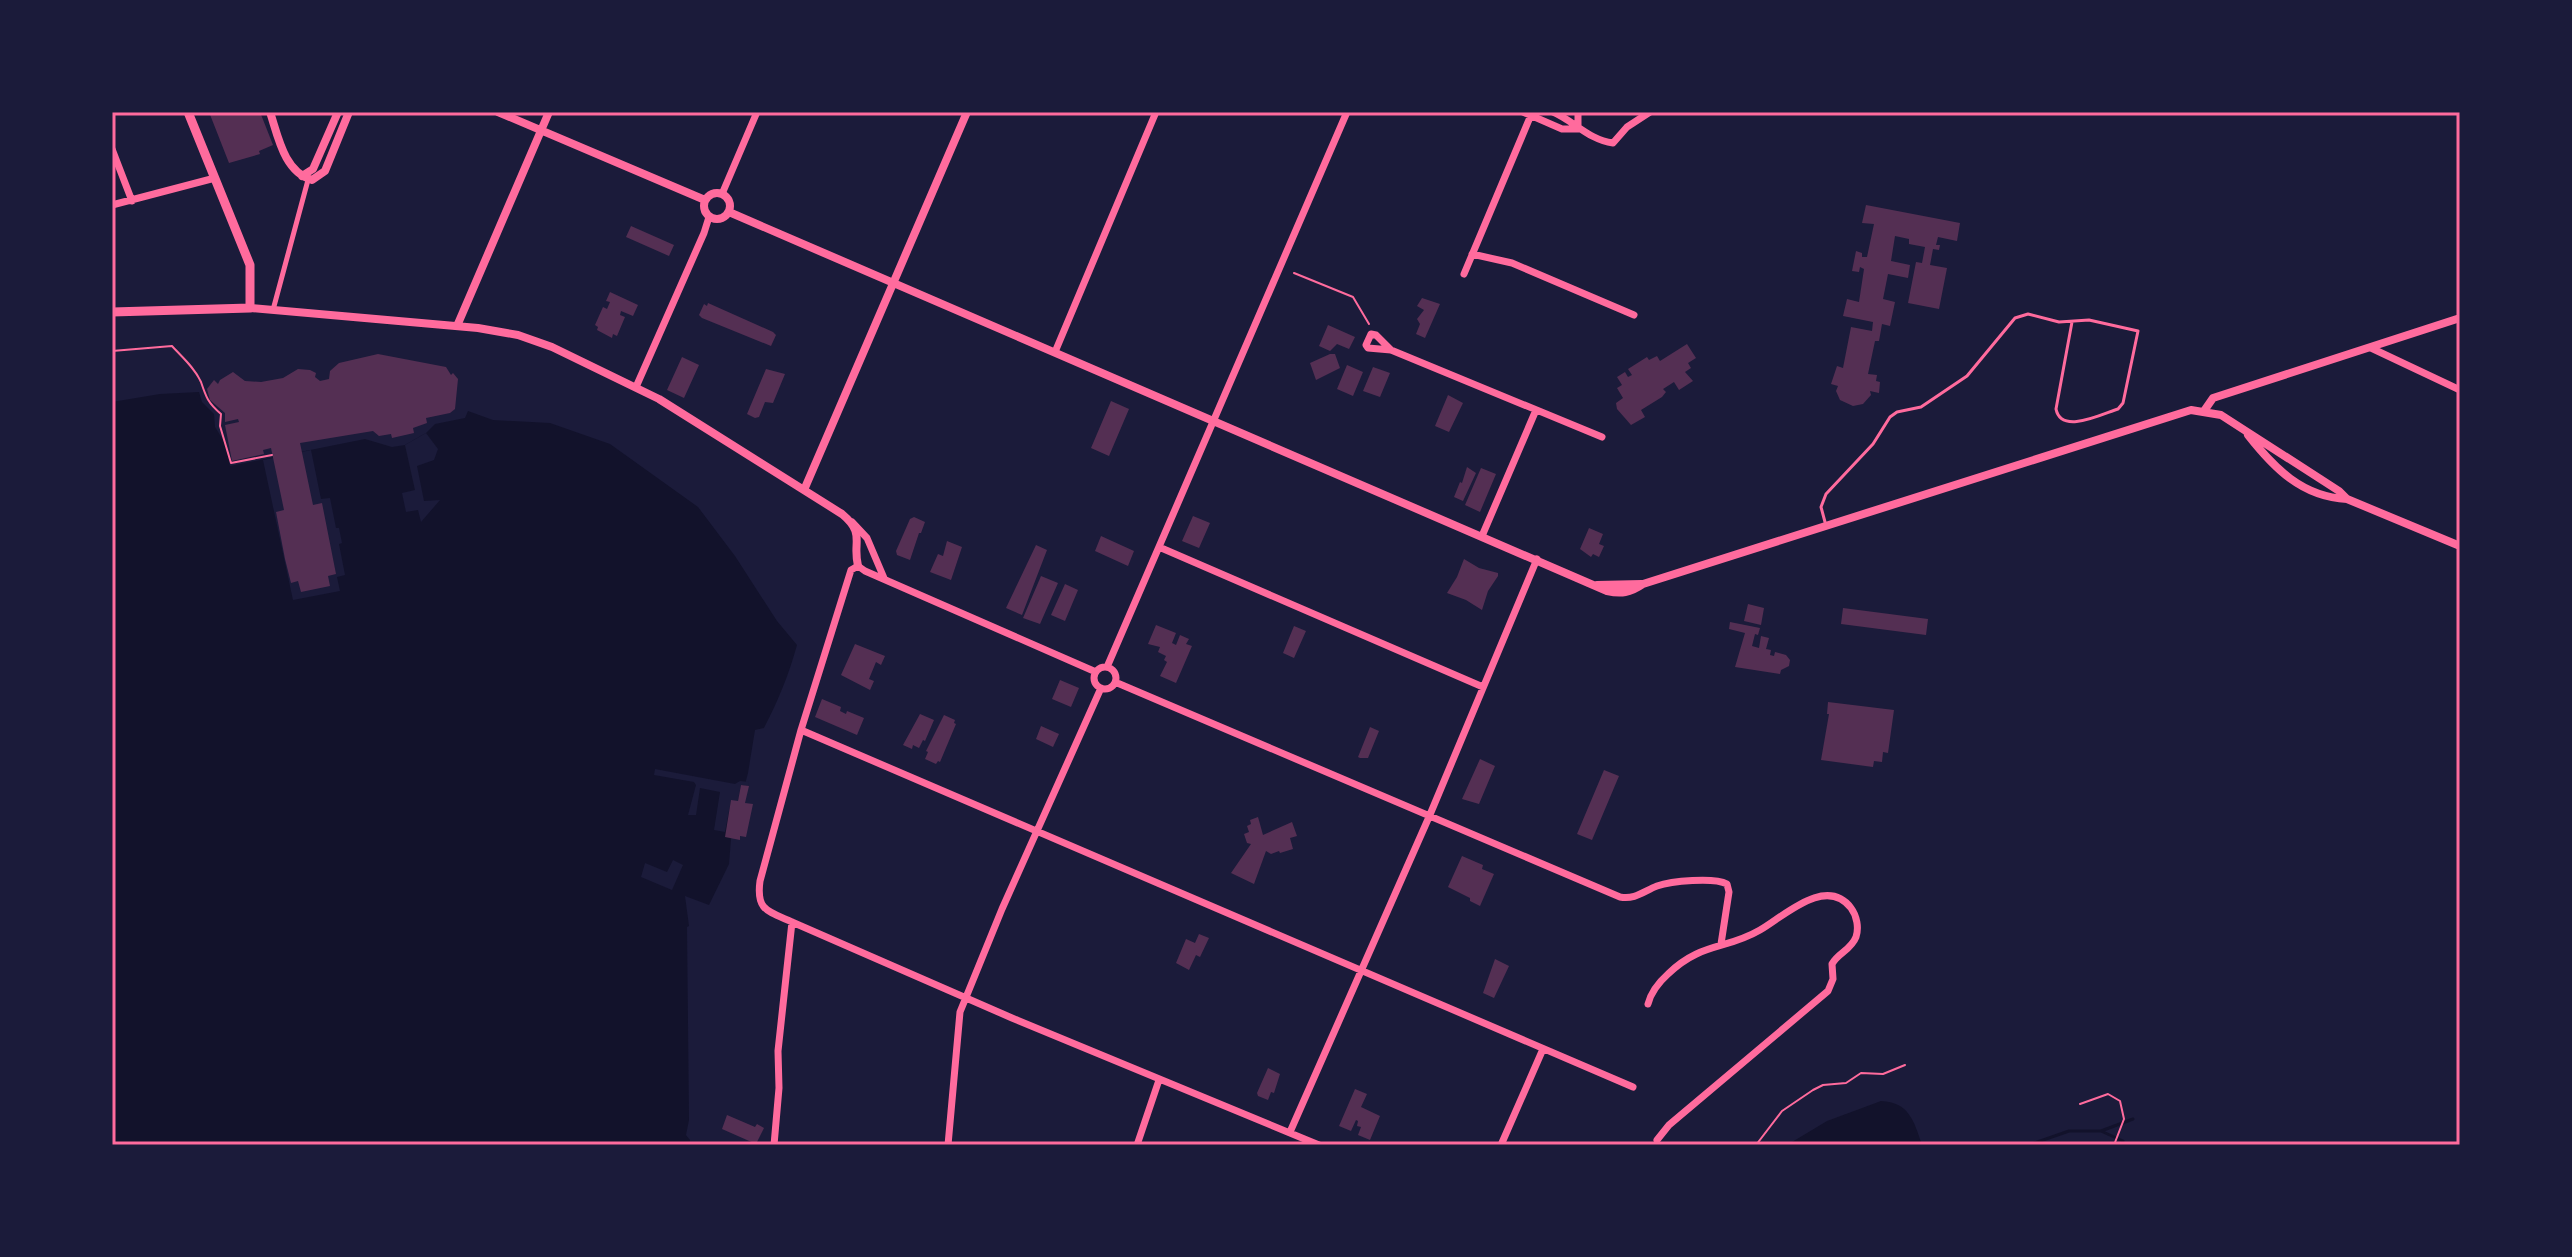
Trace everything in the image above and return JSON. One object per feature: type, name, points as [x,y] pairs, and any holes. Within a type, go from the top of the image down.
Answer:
[{"type":"main road","points":[[112,312],[250,308],[250,265],[188,112]]},
{"type":"street","points":[[270,112],[286,157],[305,178],[316,180],[325,171],[349,112]]},
{"type":"street","points":[[273,311],[305,178],[313,169],[338,112]]},
{"type":"street","points":[[498,112],[705,200]]},
{"type":"street","points":[[457,326],[549,112]]},
{"type":"street","points":[[722,194],[757,112]]},
{"type":"street","points":[[804,490],[967,112]]},
{"type":"street","points":[[1055,352],[1156,112]]},
{"type":"street","points":[[852,522],[859,539],[856,560],[865,571],[1096,672],[1107,667],[1347,112]]},
{"type":"street","points":[[1553,112],[1570,119],[1578,129]]},
{"type":"street","points":[[1578,112],[1578,129]]},
{"type":"street","points":[[1464,274],[1527,114],[1562,129],[1578,129],[1613,143],[1627,127],[1650,112]]},
{"type":"street","points":[[112,149],[132,201]]},
{"type":"street","points":[[112,205],[215,178]]},
{"type":"street","points":[[712,193],[722,194],[729,200],[729,212],[721,219],[709,217],[704,209],[705,200],[712,193]]},
{"type":"street","points":[[729,212],[1597,585],[1643,584],[2191,410],[2221,415],[2347,499]]},
{"type":"street","points":[[636,387],[709,217]]},
{"type":"street","points":[[1472,254],[1512,263],[1634,315]]},
{"type":"street","points":[[250,308],[498,331],[552,347],[636,387],[693,419],[852,522],[867,538],[884,578]]},
{"type":"street","points":[[2204,411],[2213,398],[2460,318]]},
{"type":"street","points":[[1391,350],[1373,333],[1366,347],[1391,350],[1602,437]]},
{"type":"street","points":[[2371,348],[2460,390]]},
{"type":"street","points":[[1482,536],[1536,410]]},
{"type":"street","points":[[2245,432],[2289,480],[2316,493],[2347,499],[2460,546]]},
{"type":"street","points":[[1159,547],[1483,687]]},
{"type":"street","points":[[1290,1132],[1429,817],[1537,559]]},
{"type":"street","points":[[858,566],[851,570],[801,730],[760,881],[758,899],[761,904],[770,913],[966,998],[1319,1145]]},
{"type":"street","points":[[1101,688],[1111,687],[1115,682],[1115,672],[1107,667]]},
{"type":"street","points":[[1096,672],[1095,681],[1101,688]]},
{"type":"street","points":[[1115,682],[1628,899],[1659,885],[1718,879],[1727,884],[1729,892],[1721,944]]},
{"type":"street","points":[[948,1145],[960,1012],[1101,688]]},
{"type":"street","points":[[801,730],[1633,1087]]},
{"type":"street","points":[[1648,1004],[1650,994],[1684,959],[1758,932],[1785,912],[1817,897],[1841,899],[1851,907],[1858,926],[1856,938],[1832,964],[1833,979],[1828,991],[1669,1125],[1657,1140]]},
{"type":"street","points":[[774,1145],[779,1088],[778,1051],[792,922]]},
{"type":"street","points":[[1501,1145],[1543,1049]]},
{"type":"street","points":[[1137,1145],[1159,1080]]},
{"type":"lane","points":[[1827,526],[1821,507],[1826,494],[1873,444],[1890,417],[1897,412],[1921,407],[1967,376],[2015,318],[2028,314],[2072,322],[2089,320],[2135,329],[2139,334],[2123,403],[2118,409],[2073,423],[2062,420],[2056,409],[2072,322]]},
{"type":"path","points":[[1294,273],[1353,297],[1373,333]]},
{"type":"path","points":[[112,351],[172,346],[201,381],[208,403],[221,414],[220,426],[227,441],[231,463],[272,455]]},
{"type":"path","points":[[1756,1145],[1782,1111],[1813,1090],[1823,1085],[1846,1083],[1861,1073],[1883,1074],[1905,1065]]},
{"type":"path","points":[[2080,1104],[2108,1094],[2120,1101],[2124,1119],[2114,1144]]},
{"type":"shaded area","points":[[199,392],[202,402],[214,414],[215,427],[225,443],[230,466],[365,439],[392,447],[405,445],[435,424],[465,418],[468,411],[493,420],[550,423],[610,444],[698,507],[797,645],[769,718],[764,728],[755,730],[748,773],[731,839],[729,864],[709,905],[685,896],[689,926],[689,1120],[686,1135],[689,1145],[112,1145],[112,402],[160,394]]},
{"type":"shaded area","points":[[1881,1101],[1898,1105],[1909,1114],[1922,1145],[1787,1145],[1827,1121]]},
{"type":"pier","points":[[426,433],[438,449],[434,460],[417,466],[424,501],[440,500],[421,522],[418,510],[406,512],[402,493],[415,490],[405,445]]},
{"type":"pier","points":[[311,450],[321,499],[330,498],[336,528],[339,528],[345,575],[337,577],[340,591],[293,600],[263,460]]},
{"type":"pier","points":[[655,769],[735,784],[749,782],[748,786],[741,785],[738,801],[731,801],[725,832],[714,830],[720,792],[700,788],[696,815],[688,815],[696,785],[694,782],[654,775]]},
{"type":"pier","points":[[673,860],[683,865],[672,890],[641,877],[645,863],[667,872]]},
{"type":"building","points":[[209,112],[260,112],[273,145],[259,151],[260,154],[229,163]]},
{"type":"building","points":[[1866,205],[1960,223],[1957,241],[1938,237],[1936,245],[1940,245],[1939,250],[1933,249],[1930,265],[1947,268],[1939,309],[1908,303],[1916,262],[1922,263],[1925,247],[1909,244],[1909,239],[1895,236],[1891,261],[1910,265],[1908,278],[1888,274],[1883,299],[1895,302],[1890,326],[1882,324],[1879,341],[1875,341],[1868,374],[1877,375],[1879,393],[1870,391],[1871,395],[1863,404],[1853,406],[1840,400],[1836,391],[1838,386],[1831,384],[1837,366],[1843,368],[1851,327],[1872,331],[1873,322],[1843,316],[1847,299],[1859,302],[1864,269],[1860,267],[1859,272],[1852,271],[1856,251],[1867,257],[1874,224],[1862,223]]},
{"type":"building","points":[[631,226],[674,245],[669,256],[626,237]]},
{"type":"building","points":[[610,292],[638,305],[633,316],[621,311],[620,315],[625,317],[617,336],[613,334],[612,338],[597,330],[595,325],[603,307],[607,309]]},
{"type":"building","points":[[1422,298],[1440,304],[1425,338],[1416,334],[1420,324],[1417,319],[1424,310],[1417,306]]},
{"type":"building","points":[[708,303],[773,332],[776,335],[771,346],[702,318],[699,315],[704,304],[707,306]]},
{"type":"building","points":[[1328,325],[1355,337],[1349,349],[1337,344],[1330,351],[1319,346]]},
{"type":"building","points":[[1687,344],[1696,358],[1688,363],[1691,368],[1685,372],[1693,381],[1679,390],[1674,382],[1663,389],[1666,392],[1662,397],[1641,410],[1645,417],[1631,425],[1617,409],[1616,403],[1623,398],[1617,388],[1622,385],[1617,377],[1625,372],[1628,377],[1632,375],[1628,369],[1647,357],[1649,360],[1657,356],[1660,361]]},
{"type":"building","points":[[378,354],[446,367],[458,379],[455,409],[426,418],[427,423],[413,428],[414,433],[392,438],[391,434],[379,436],[373,431],[300,443],[313,505],[322,503],[336,574],[328,576],[330,586],[301,592],[298,581],[291,583],[285,559],[276,512],[284,510],[271,448],[263,450],[264,454],[232,461],[225,425],[239,422],[238,419],[225,422],[225,413],[210,400],[207,389],[214,380],[218,384],[233,372],[245,381],[261,382],[283,378],[298,369],[310,370],[316,373],[315,377],[320,381],[329,379],[330,371],[339,363]]},
{"type":"building","points":[[1335,354],[1340,368],[1316,380],[1310,363]]},
{"type":"building","points":[[682,357],[699,365],[684,398],[667,390]]},
{"type":"building","points":[[1347,365],[1363,372],[1353,396],[1337,389]]},
{"type":"building","points":[[1373,367],[1390,373],[1380,397],[1363,391]]},
{"type":"building","points":[[766,369],[785,374],[773,403],[765,402],[759,417],[755,418],[747,414]]},
{"type":"building","points":[[1448,395],[1463,403],[1449,432],[1435,426]]},
{"type":"building","points":[[1111,401],[1129,409],[1109,456],[1091,448]]},
{"type":"building","points":[[1467,467],[1476,473],[1463,501],[1454,497]]},
{"type":"building","points":[[1481,468],[1496,474],[1480,512],[1465,505]]},
{"type":"building","points":[[1193,516],[1210,523],[1199,548],[1182,541]]},
{"type":"building","points":[[914,517],[925,522],[910,560],[897,555],[896,551],[910,519]]},
{"type":"building","points":[[1589,528],[1603,534],[1599,544],[1604,546],[1599,557],[1593,554],[1591,557],[1580,549]]},
{"type":"building","points":[[1101,536],[1134,551],[1128,566],[1095,551]]},
{"type":"building","points":[[947,541],[962,547],[951,580],[930,572],[938,554],[943,556]]},
{"type":"building","points":[[1036,545],[1047,550],[1022,615],[1006,608]]},
{"type":"building","points":[[1464,559],[1479,568],[1498,573],[1482,610],[1447,593]]},
{"type":"building","points":[[1041,576],[1058,583],[1040,624],[1023,618]]},
{"type":"building","points":[[1065,584],[1078,590],[1065,621],[1051,615]]},
{"type":"building","points":[[1748,604],[1764,608],[1761,625],[1744,621]]},
{"type":"building","points":[[1843,608],[1928,619],[1926,635],[1841,624]]},
{"type":"building","points":[[1730,622],[1760,628],[1752,646],[1759,648],[1761,636],[1769,638],[1766,649],[1771,650],[1770,655],[1774,656],[1775,652],[1786,655],[1790,660],[1789,666],[1780,674],[1735,667],[1745,633],[1729,629]]},
{"type":"building","points":[[1156,625],[1176,633],[1172,643],[1176,645],[1180,635],[1189,639],[1186,644],[1192,646],[1176,683],[1160,676],[1167,662],[1164,660],[1166,656],[1158,652],[1160,647],[1148,644]]},
{"type":"building","points":[[1294,626],[1306,631],[1294,658],[1283,653]]},
{"type":"building","points":[[855,644],[885,656],[881,665],[876,662],[869,679],[874,681],[870,690],[841,675]]},
{"type":"building","points":[[1060,680],[1079,688],[1071,707],[1052,699]]},
{"type":"building","points":[[822,699],[841,707],[840,711],[846,714],[847,711],[864,718],[857,735],[815,717]]},
{"type":"building","points":[[1828,702],[1894,710],[1888,753],[1883,752],[1882,762],[1874,761],[1873,767],[1821,760],[1829,714]]},
{"type":"building","points":[[920,714],[934,720],[925,741],[919,748],[913,745],[912,749],[903,745]]},
{"type":"building","points":[[944,715],[955,720],[956,724],[940,762],[936,764],[925,759],[926,751]]},
{"type":"building","points":[[1041,726],[1059,734],[1053,747],[1036,739]]},
{"type":"building","points":[[1370,727],[1379,731],[1368,758],[1360,758],[1358,757]]},
{"type":"building","points":[[1480,759],[1495,766],[1479,804],[1462,799]]},
{"type":"building","points":[[1604,770],[1619,776],[1592,840],[1577,834]]},
{"type":"building","points":[[741,785],[749,786],[745,803],[753,804],[746,837],[740,836],[740,840],[725,837],[731,800],[738,801]]},
{"type":"building","points":[[1258,817],[1263,835],[1292,822],[1297,836],[1290,838],[1293,849],[1271,854],[1266,851],[1254,884],[1231,873],[1251,844],[1247,843],[1244,834],[1249,832],[1247,826],[1251,824],[1250,820]]},
{"type":"building","points":[[1462,856],[1483,865],[1482,869],[1494,874],[1480,906],[1448,887]]},
{"type":"building","points":[[1199,934],[1209,938],[1200,957],[1196,955],[1189,970],[1176,963],[1186,939],[1195,943]]},
{"type":"building","points":[[1495,959],[1509,966],[1494,998],[1483,993]]},
{"type":"building","points":[[1268,1068],[1280,1074],[1274,1093],[1271,1092],[1268,1100],[1257,1093]]},
{"type":"building","points":[[1355,1089],[1367,1094],[1361,1107],[1380,1116],[1370,1140],[1358,1135],[1361,1127],[1357,1126],[1356,1120],[1351,1131],[1339,1126]]},
{"type":"building","points":[[727,1115],[764,1128],[756,1144],[722,1129]]},
{"type":"waterway","points":[[2029,1145],[2069,1131],[2101,1131],[2133,1119]]},
{"type":"waterway","points":[[2101,1131],[2123,1141]]}]
